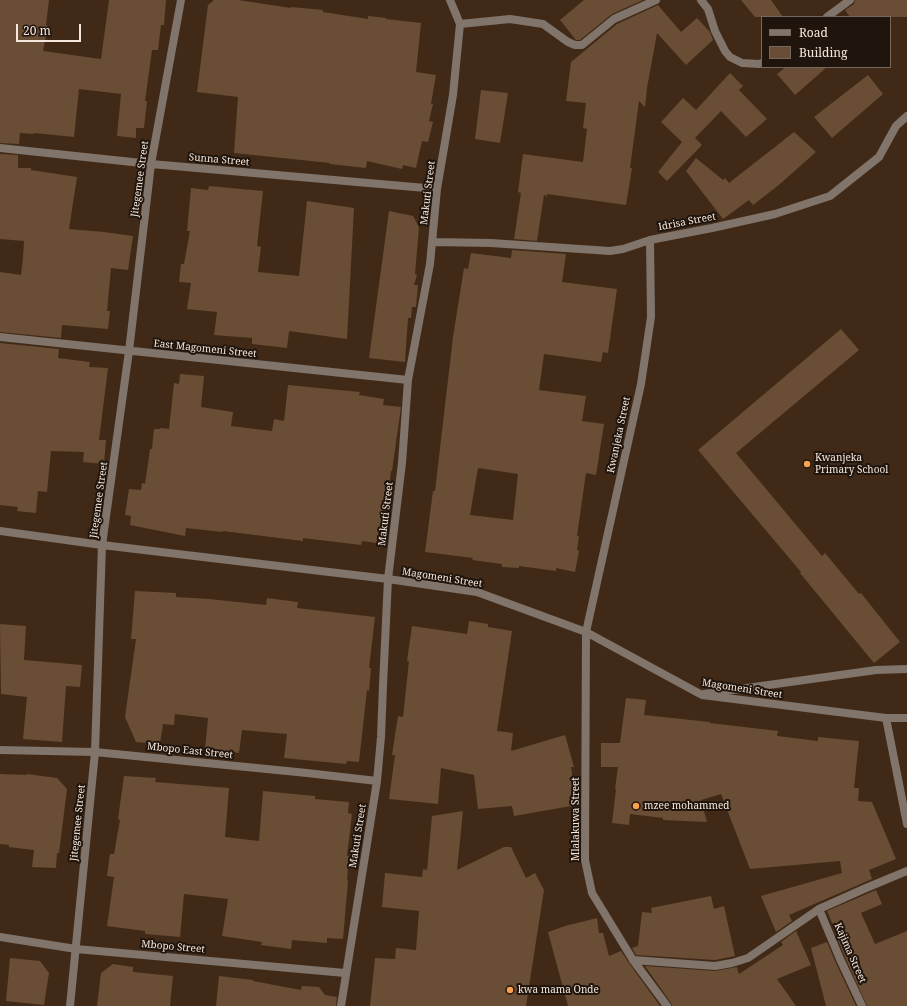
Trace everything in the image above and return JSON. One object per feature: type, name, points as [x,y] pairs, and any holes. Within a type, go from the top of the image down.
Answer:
[{"type":"street","name":"Jitegemee Street","points":[[70,1006],[95,752],[102,545],[129,351],[151,164],[181,0]]},
{"type":"street","points":[[450,0],[460,24],[510,19],[543,24],[568,42],[575,45],[582,44],[614,19],[656,0]]},
{"type":"street","points":[[701,0],[708,9],[715,31],[730,57],[742,63],[761,63]]},
{"type":"street","points":[[828,16],[850,0]]},
{"type":"street","name":"Makuti Street","points":[[340,1006],[377,781],[381,737],[382,685],[388,579],[402,463],[408,380],[430,264],[437,189],[452,95],[460,24]]},
{"type":"street","name":"Idrisa Street","points":[[433,242],[491,243],[610,251],[623,249],[650,240],[775,214],[830,196],[879,157],[896,126],[907,116]]},
{"type":"street","name":"Sunna Street","points":[[0,148],[151,164],[437,189]]},
{"type":"street","name":"Kwanjeka Street","points":[[586,632],[642,376],[651,317],[650,240]]},
{"type":"street","name":"East Magomeni Street","points":[[0,338],[408,380]]},
{"type":"street","name":"Magomeni Street","points":[[0,530],[102,545],[388,579],[477,592],[586,632],[702,695],[886,718],[907,718]]},
{"type":"street","name":"Mlalakuwa Street","points":[[586,632],[585,860],[592,893],[633,960],[667,1006]]},
{"type":"street","points":[[702,695],[876,670],[907,669]]},
{"type":"street","points":[[886,718],[907,824]]},
{"type":"street","name":"Mbopo East Street","points":[[0,750],[95,752],[377,781]]},
{"type":"street","points":[[633,960],[715,966],[732,964],[748,958],[819,909],[907,871]]},
{"type":"street","name":"Kajima Street","points":[[819,909],[862,1006]]},
{"type":"street","name":"Mbopo Street","points":[[0,936],[76,949],[345,973]]},
{"type":"building","points":[[0,0],[49,0],[46,25],[48,26],[43,51],[101,59],[109,0],[166,0],[164,25],[161,25],[158,50],[152,50],[145,101],[147,101],[144,128],[136,128],[136,138],[117,136],[121,94],[79,89],[74,137],[20,133],[19,144],[0,143]]},
{"type":"building","points":[[214,0],[238,0],[291,8],[323,10],[323,12],[368,19],[368,16],[421,23],[416,72],[436,75],[431,104],[433,104],[429,121],[433,122],[428,142],[422,141],[416,168],[403,165],[402,169],[367,161],[366,168],[234,153],[238,97],[197,92],[208,5]]},
{"type":"building","points":[[584,0],[643,0],[612,14],[580,40],[576,40],[560,20]]},
{"type":"building","points":[[741,0],[771,0],[782,16],[761,16],[755,17]]},
{"type":"building","points":[[855,0],[907,0],[907,17],[849,16],[845,10],[854,4]]},
{"type":"building","points":[[658,5],[681,32],[697,18],[710,32],[713,40],[686,65],[657,33],[645,107],[639,101],[630,168],[632,168],[626,205],[547,194],[547,196],[544,195],[537,241],[514,239],[521,193],[518,192],[523,154],[583,162],[587,129],[583,128],[586,103],[566,101],[571,62],[617,24]]},
{"type":"building","points":[[785,68],[826,68],[795,95],[777,74]]},
{"type":"building","points":[[730,73],[743,86],[739,90],[767,119],[746,137],[721,111],[695,138],[702,145],[667,181],[658,172],[682,142],[661,122],[683,98],[696,110]]},
{"type":"building","points":[[868,75],[883,94],[832,138],[814,117]]},
{"type":"building","points":[[481,90],[508,93],[500,143],[475,139]]},
{"type":"building","points":[[794,132],[816,152],[780,184],[753,205],[749,200],[723,219],[686,171],[696,158],[723,180],[725,178],[729,183]]},
{"type":"building","points":[[0,154],[18,155],[18,168],[31,168],[31,170],[77,177],[69,229],[133,236],[128,270],[111,268],[107,311],[110,311],[108,329],[62,325],[61,338],[0,332],[0,272],[21,275],[24,241],[0,239]]},
{"type":"building","points":[[209,186],[263,191],[257,246],[261,247],[258,272],[299,276],[307,201],[354,208],[347,339],[289,331],[287,348],[252,344],[252,338],[214,335],[217,312],[187,309],[191,283],[179,282],[181,264],[184,264],[190,231],[187,231],[191,188],[208,190]]},
{"type":"building","points":[[389,211],[413,216],[419,227],[415,274],[417,275],[414,285],[418,285],[416,307],[412,307],[411,318],[408,318],[405,362],[369,358]]},
{"type":"building","points":[[512,250],[566,254],[562,282],[617,289],[608,353],[603,352],[601,362],[544,354],[539,390],[586,396],[582,421],[604,424],[596,475],[586,473],[577,536],[579,536],[577,550],[579,551],[575,572],[556,568],[556,571],[519,566],[519,568],[502,567],[502,564],[472,560],[473,558],[425,552],[433,491],[435,491],[453,337],[464,268],[468,269],[471,253],[511,258]],"holes":[[[478,468],[518,474],[513,520],[470,515]]]},
{"type":"building","points":[[841,329],[859,350],[736,453],[822,556],[825,553],[859,594],[861,593],[900,642],[874,663],[800,573],[801,572],[698,450]]},
{"type":"building","points":[[0,343],[59,349],[58,358],[90,362],[89,367],[108,368],[99,440],[106,440],[104,464],[83,462],[84,452],[51,451],[47,492],[38,491],[36,513],[17,511],[18,507],[0,505]]},
{"type":"building","points":[[180,374],[204,376],[201,407],[233,412],[231,426],[272,431],[274,419],[284,421],[288,385],[360,392],[359,395],[384,399],[383,405],[401,407],[384,528],[379,528],[377,543],[362,541],[361,545],[303,538],[303,541],[186,528],[185,536],[130,525],[131,516],[125,515],[129,489],[141,490],[142,483],[145,484],[150,449],[152,449],[154,429],[169,429],[174,383],[179,384]]},
{"type":"building","points":[[135,591],[176,593],[176,597],[266,605],[267,598],[298,602],[297,608],[375,617],[369,668],[371,668],[369,691],[367,690],[359,762],[347,761],[346,764],[284,758],[287,734],[242,730],[239,753],[205,749],[208,718],[175,714],[174,725],[163,724],[160,744],[136,742],[125,717],[136,639],[131,639]]},
{"type":"building","points":[[469,621],[488,624],[488,627],[512,631],[497,731],[513,733],[511,751],[565,735],[574,767],[571,767],[577,805],[514,816],[512,806],[478,809],[474,775],[441,768],[438,804],[389,799],[395,755],[392,755],[398,716],[403,717],[409,661],[407,661],[412,626],[467,634]]},
{"type":"building","points":[[0,624],[26,626],[24,660],[82,665],[80,687],[66,686],[62,742],[23,739],[27,697],[1,694]]},
{"type":"building","points":[[626,698],[646,700],[644,715],[778,731],[777,736],[818,741],[818,737],[859,741],[854,788],[859,788],[858,801],[872,802],[896,859],[869,870],[872,879],[789,915],[792,921],[776,932],[761,896],[842,873],[840,861],[750,869],[721,794],[701,800],[707,822],[663,820],[663,818],[630,814],[629,825],[612,823],[618,767],[601,767],[601,743],[620,743]]},
{"type":"building","points":[[0,774],[27,774],[57,778],[67,789],[56,868],[32,867],[34,850],[9,847],[9,845],[0,844]]},
{"type":"building","points":[[124,776],[156,778],[155,782],[229,788],[225,837],[259,841],[263,791],[315,796],[315,799],[349,802],[348,813],[352,814],[347,856],[349,856],[348,881],[343,939],[327,938],[327,943],[292,940],[291,949],[261,945],[262,942],[222,936],[228,899],[184,894],[180,937],[145,934],[145,931],[107,926],[114,877],[107,876],[110,854],[114,854],[120,820],[118,819]]},
{"type":"building","points":[[463,811],[457,870],[504,847],[511,847],[526,878],[535,873],[544,890],[526,1006],[370,1006],[375,958],[395,959],[396,948],[416,950],[419,911],[382,907],[385,873],[422,877],[423,869],[427,870],[432,816]]},
{"type":"building","points":[[876,890],[882,904],[861,913],[875,944],[907,931],[907,1006],[867,1006],[837,938],[838,937],[827,911]]},
{"type":"building","points":[[711,896],[714,909],[724,906],[735,956],[715,960],[636,955],[632,948],[638,946],[642,912],[652,913],[651,908]]},
{"type":"building","points":[[597,918],[599,933],[603,933],[609,956],[621,951],[660,1006],[568,1006],[548,932],[568,925]]},
{"type":"building","points":[[796,931],[811,965],[777,979],[796,1006],[672,1006],[645,966],[715,971],[737,967],[739,974],[783,945],[781,942]]},
{"type":"building","points":[[827,942],[856,1006],[826,1006],[811,948]]},
{"type":"building","points":[[10,958],[40,961],[49,973],[44,1005],[6,1001]]},
{"type":"building","points":[[113,964],[133,967],[133,972],[173,976],[170,1006],[97,1006],[101,973]]},
{"type":"building","points":[[219,976],[253,980],[301,990],[302,986],[319,987],[325,995],[337,997],[336,1006],[216,1006]]},
{"type":"place","name":"Kwanjeka Primary School","points":[[807,464]]},
{"type":"place","name":"mzee mohammed","points":[[636,806]]},
{"type":"place","name":"kwa mama Onde","points":[[510,990]]}]
